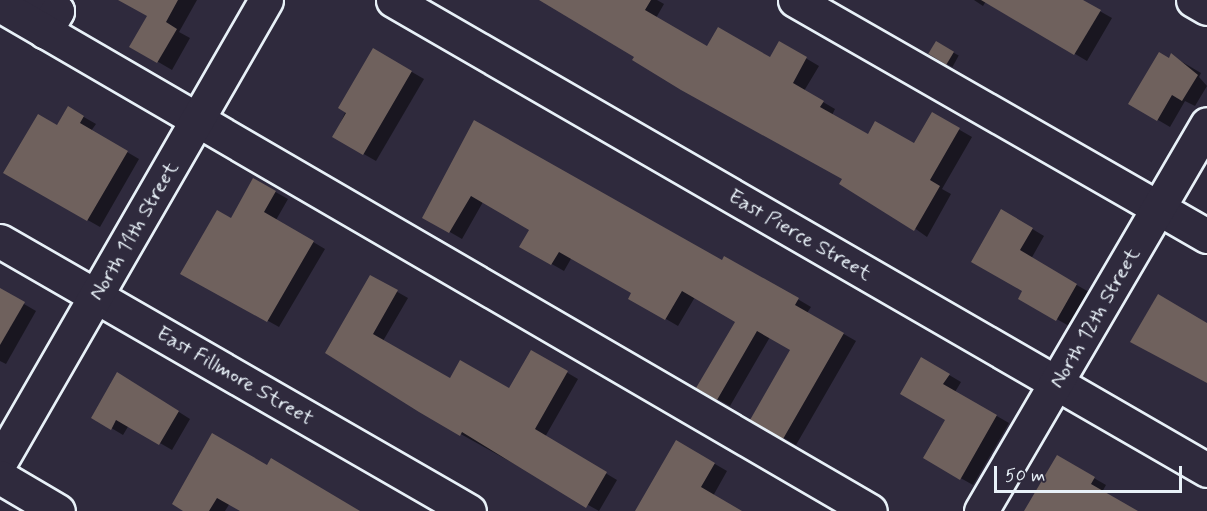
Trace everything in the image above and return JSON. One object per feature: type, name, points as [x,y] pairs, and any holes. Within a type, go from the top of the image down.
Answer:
[{"type":"street","points":[[39,0],[57,11],[45,32]]},
{"type":"street","name":"North 11th Street","points":[[0,462],[266,0]]},
{"type":"street","name":"East Pierce Street","points":[[393,0],[1207,470]]},
{"type":"street","points":[[795,0],[1207,236]]},
{"type":"street","points":[[1193,0],[1207,8]]},
{"type":"street","points":[[0,5],[870,511]]},
{"type":"street","name":"North 12th Street","points":[[981,511],[1207,124]]},
{"type":"street","name":"East Fillmore Street","points":[[0,241],[469,511]]},
{"type":"street","points":[[0,477],[58,511]]},
{"type":"building","points":[[118,0],[178,0],[166,22],[177,29],[157,63],[129,47],[147,16]]},
{"type":"building","points":[[539,0],[651,0],[645,10],[707,46],[718,27],[770,57],[779,41],[807,57],[793,83],[824,101],[820,107],[868,134],[875,121],[914,143],[932,112],[960,128],[930,180],[940,186],[914,231],[839,184],[842,179],[681,90],[632,60],[634,57]]},
{"type":"building","points":[[981,0],[1083,0],[1101,10],[1074,55]]},
{"type":"building","points":[[936,41],[954,52],[946,65],[928,54]]},
{"type":"building","points":[[373,48],[412,71],[363,155],[332,137],[346,113],[338,108]]},
{"type":"building","points":[[1159,52],[1169,58],[1171,53],[1198,75],[1182,101],[1172,95],[1157,121],[1128,104]]},
{"type":"building","points":[[68,106],[84,116],[80,123],[128,151],[87,221],[3,173],[38,114],[57,125]]},
{"type":"building","points":[[474,120],[722,260],[724,256],[799,298],[795,305],[844,333],[783,439],[750,420],[790,350],[757,331],[717,400],[696,388],[735,322],[682,291],[665,320],[628,299],[631,293],[559,252],[551,265],[519,247],[529,230],[471,196],[449,233],[422,218]]},
{"type":"building","points":[[253,178],[276,191],[264,212],[314,241],[267,322],[180,274],[217,210],[231,218]]},
{"type":"building","points":[[1001,209],[1033,228],[1020,250],[1077,284],[1056,321],[1018,299],[1022,291],[971,262]]},
{"type":"building","points":[[370,275],[398,290],[373,334],[450,378],[460,360],[509,388],[531,350],[568,371],[535,429],[607,472],[586,508],[462,432],[460,436],[419,412],[325,353]]},
{"type":"building","points":[[0,288],[25,302],[0,345]]},
{"type":"building","points":[[1158,294],[1207,323],[1207,383],[1130,342]]},
{"type":"building","points":[[921,357],[950,374],[943,384],[997,415],[960,480],[923,458],[945,420],[900,394]]},
{"type":"building","points":[[117,372],[179,411],[159,445],[116,420],[111,430],[91,418]]},
{"type":"building","points":[[212,433],[267,465],[271,458],[360,511],[240,511],[217,498],[209,511],[183,511],[172,504]]},
{"type":"building","points":[[676,440],[715,463],[701,487],[742,511],[635,511]]},
{"type":"building","points":[[1057,455],[1095,477],[1091,484],[1138,511],[1024,511]]}]
